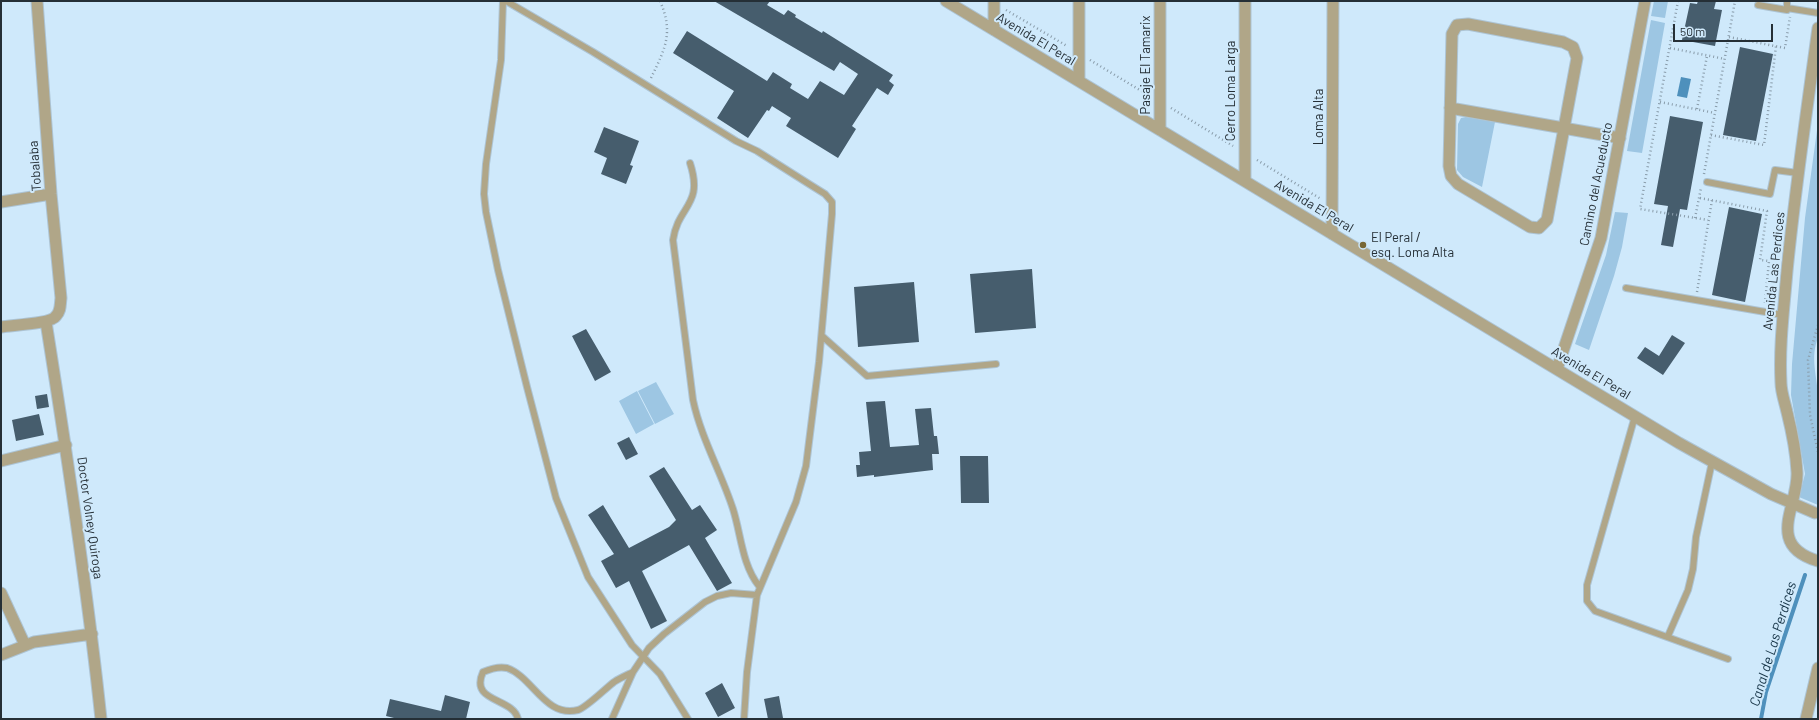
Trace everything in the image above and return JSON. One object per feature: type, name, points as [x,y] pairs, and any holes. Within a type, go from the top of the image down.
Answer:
[{"type":"street","name":"Tobalaba","points":[[37,1],[51,194],[61,298],[60,310],[56,318],[46,322]]},
{"type":"street","name":"Avenida El Peral","points":[[946,1],[1712,462],[1792,504],[1815,513]]},
{"type":"street","points":[[994,1],[994,30]]},
{"type":"street","points":[[1079,1],[1079,81]]},
{"type":"street","name":"Pasaje El Tamarix","points":[[1160,1],[1160,130]]},
{"type":"street","name":"Cerro Loma Larga","points":[[1245,1],[1245,181]]},
{"type":"street","name":"Loma Alta","points":[[1332,234],[1333,1]]},
{"type":"street","name":"Camino del Acueducto","points":[[1557,369],[1601,238],[1645,1]]},
{"type":"street","points":[[1468,24],[1563,42],[1573,47],[1577,58],[1547,220],[1540,228],[1530,227],[1458,184],[1451,176],[1449,166],[1450,108],[1452,34],[1457,25],[1468,24]]},
{"type":"street","name":"Avenida Las Perdices","points":[[1818,28],[1792,224],[1781,344],[1781,384],[1794,440],[1797,474],[1792,504],[1788,516],[1788,532],[1794,547],[1800,552],[1818,561]]},
{"type":"street","points":[[1450,108],[1620,138]]},
{"type":"street","points":[[1,202],[51,194]]},
{"type":"street","points":[[1,327],[46,322]]},
{"type":"street","name":"Doctor Volney Quiroga","points":[[46,322],[66,445],[92,634],[101,719]]},
{"type":"street","points":[[1,461],[66,445]]},
{"type":"street","points":[[1,594],[25,645]]},
{"type":"street","points":[[1,656],[25,645],[92,634]]},
{"type":"street","points":[[1806,719],[1818,668]]},
{"type":"lane","points":[[503,1],[501,60],[486,164],[484,194],[486,212],[498,270],[556,498],[588,576],[632,645],[660,674],[688,719]]},
{"type":"lane","points":[[506,1],[594,52],[736,141],[757,151],[825,194],[832,202],[822,336],[803,478],[796,502],[759,586],[747,672],[744,719]]},
{"type":"lane","points":[[1788,1],[1787,8],[1789,10]]},
{"type":"lane","points":[[1758,5],[1818,13]]},
{"type":"lane","points":[[690,163],[695,183],[695,190],[689,205],[676,227],[673,240],[693,400],[699,421],[732,508],[749,569],[759,586]]},
{"type":"lane","points":[[1707,182],[1770,194],[1775,170],[1798,173]]},
{"type":"lane","points":[[1626,288],[1783,315]]},
{"type":"lane","points":[[822,336],[867,376],[996,364]]},
{"type":"lane","points":[[1635,416],[1586,585],[1586,601],[1595,611],[1668,636],[1728,659]]},
{"type":"lane","points":[[1668,636],[1688,590],[1693,569],[1696,537],[1712,462]]},
{"type":"lane","points":[[612,719],[633,672],[642,657],[664,634],[711,598],[731,593],[757,595]]},
{"type":"lane","points":[[518,719],[517,714],[510,708],[486,695],[480,688],[480,678],[483,672],[494,668],[507,668],[518,675],[551,706],[570,711],[579,710],[616,681],[633,672]]},
{"type":"path","points":[[647,85],[666,46],[666,23],[660,1]]},
{"type":"path","points":[[1678,1],[1640,209],[1708,220]]},
{"type":"path","points":[[1695,218],[1700,198],[1735,1]]},
{"type":"path","points":[[1729,37],[1785,48],[1789,10]]},
{"type":"path","points":[[1711,135],[1764,145],[1776,46]]},
{"type":"path","points":[[1670,48],[1725,59]]},
{"type":"path","points":[[1697,109],[1707,56]]},
{"type":"path","points":[[1660,102],[1715,113]]},
{"type":"path","points":[[1700,198],[1767,211],[1760,260],[1770,260],[1764,312]]},
{"type":"path","points":[[1695,300],[1712,200]]},
{"type":"path","points":[[1818,325],[1808,360],[1810,415],[1818,452]]},
{"type":"shaded area","points":[[1654,1],[1668,1],[1665,18],[1651,16]]},
{"type":"shaded area","points":[[1651,20],[1665,23],[1642,153],[1627,151]]},
{"type":"shaded area","points":[[1681,77],[1691,79],[1687,98],[1677,96]]},
{"type":"shaded area","points":[[1466,117],[1495,122],[1482,187],[1463,177],[1457,170],[1458,124],[1461,118]]},
{"type":"shaded area","points":[[1818,123],[1818,338],[1814,352],[1814,359],[1818,395],[1818,505],[1799,497],[1805,474],[1791,395],[1792,364],[1805,218]]},
{"type":"shaded area","points":[[1615,212],[1628,213],[1622,247],[1614,276],[1589,350],[1575,344],[1606,255]]},
{"type":"shaded area","points":[[656,382],[674,414],[655,424],[638,391]]},
{"type":"shaded area","points":[[637,391],[654,424],[636,434],[619,401]]},
{"type":"building","points":[[714,1],[770,1],[767,5],[784,15],[788,10],[796,15],[795,17],[822,33],[823,31],[893,75],[889,81],[894,85],[888,95],[877,88],[852,126],[856,129],[838,158],[786,126],[791,118],[772,106],[769,111],[767,110],[748,138],[717,118],[734,91],[673,53],[687,31],[767,81],[773,72],[792,84],[790,88],[808,99],[820,81],[844,95],[858,74],[840,62],[834,71]]},
{"type":"building","points":[[1698,1],[1716,1],[1714,9],[1722,10],[1715,46],[1682,40],[1690,3],[1697,4]]},
{"type":"building","points":[[1740,47],[1773,54],[1756,141],[1723,135]]},
{"type":"building","points":[[1670,116],[1703,122],[1687,210],[1680,209],[1673,247],[1661,245],[1668,206],[1654,204]]},
{"type":"building","points":[[604,127],[639,141],[630,165],[633,166],[626,184],[601,174],[607,158],[594,152]]},
{"type":"building","points":[[1729,207],[1762,214],[1745,302],[1712,295]]},
{"type":"building","points":[[1032,269],[1036,328],[975,333],[970,274]]},
{"type":"building","points":[[914,282],[919,342],[858,347],[854,287]]},
{"type":"building","points":[[586,329],[611,372],[595,381],[572,336]]},
{"type":"building","points":[[1672,335],[1685,343],[1663,375],[1637,358],[1645,347],[1659,356]]},
{"type":"building","points":[[47,394],[49,407],[37,409],[35,396]]},
{"type":"building","points":[[885,401],[890,447],[919,445],[915,409],[931,408],[934,436],[937,436],[939,454],[932,454],[933,470],[874,477],[874,475],[857,477],[856,465],[860,465],[859,452],[871,451],[866,402]]},
{"type":"building","points":[[39,414],[44,435],[16,441],[12,420]]},
{"type":"building","points":[[629,437],[638,454],[626,460],[617,443]]},
{"type":"building","points":[[960,456],[988,456],[989,503],[961,503]]},
{"type":"building","points":[[664,467],[692,510],[700,505],[717,530],[705,538],[732,583],[717,591],[689,545],[642,571],[667,621],[651,629],[629,581],[616,588],[601,561],[614,554],[588,515],[603,505],[629,548],[669,527],[676,520],[649,476]]},
{"type":"building","points":[[722,683],[735,708],[718,717],[705,693]]},
{"type":"building","points":[[445,695],[470,702],[466,719],[398,719],[386,716],[390,699],[441,711]]},
{"type":"building","points":[[779,696],[783,718],[768,719],[764,699]]},
{"type":"waterway","name":"Canal de Las Perdices","points":[[1761,719],[1766,692],[1805,575]]},
{"type":"place","name":"El Peral / esq. Loma Alta","points":[[1363,245]]}]
